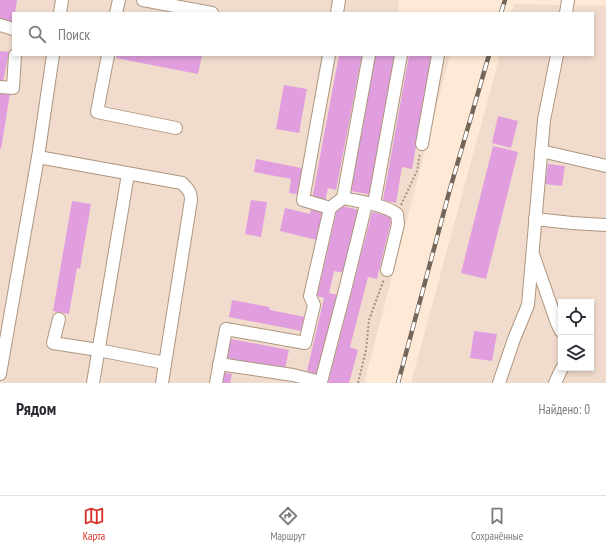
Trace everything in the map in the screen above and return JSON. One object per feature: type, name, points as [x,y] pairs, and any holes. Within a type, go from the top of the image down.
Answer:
[{"type":"street","points":[[60,12],[62,0]]},
{"type":"street","points":[[116,12],[119,0]]},
{"type":"street","points":[[143,0],[207,12]]},
{"type":"street","points":[[338,12],[339,0]]},
{"type":"street","points":[[566,12],[568,0]]},
{"type":"street","points":[[0,25],[12,29]]},
{"type":"street","points":[[0,87],[13,88],[15,56]]},
{"type":"street","points":[[0,374],[38,157],[54,56]]},
{"type":"street","points":[[108,56],[97,112],[176,128]]},
{"type":"street","points":[[329,56],[302,200],[330,208]]},
{"type":"street","points":[[216,383],[226,329],[305,343],[314,305],[310,296],[330,208],[343,198],[369,56]]},
{"type":"street","points":[[219,364],[294,375],[321,382],[345,290],[370,204],[401,56]]},
{"type":"street","points":[[422,144],[438,56]]},
{"type":"street","points":[[499,383],[514,339],[528,305],[541,152],[541,121],[557,56]]},
{"type":"street","points":[[541,152],[606,166]]},
{"type":"street","points":[[38,157],[182,183],[191,194],[162,383]]},
{"type":"street","points":[[93,383],[128,174]]},
{"type":"street","points":[[343,198],[391,210],[397,214],[398,224],[387,270]]},
{"type":"street","points":[[535,219],[606,225]]},
{"type":"street","points":[[533,253],[558,325]]},
{"type":"street","points":[[59,319],[53,343],[165,363]]},
{"type":"street","points":[[555,383],[561,371]]},
{"type":"path","points":[[397,214],[417,171],[422,144]]},
{"type":"path","points":[[358,383],[366,350],[369,320],[387,270]]},
{"type":"shaded area","points":[[0,0],[399,0],[398,12],[12,12],[12,56],[450,56],[364,383],[0,383]]},
{"type":"shaded area","points":[[514,4],[606,6],[606,383],[411,383],[500,56],[594,56],[594,12],[511,12]]},
{"type":"building","points":[[0,0],[17,0],[15,12],[12,12],[12,23],[0,20]]},
{"type":"building","points":[[0,51],[9,52],[3,82],[0,81]]},
{"type":"building","points":[[117,56],[202,56],[198,74],[116,58]]},
{"type":"building","points":[[339,56],[362,56],[336,190],[328,188],[325,202],[312,199]]},
{"type":"building","points":[[374,56],[396,56],[372,195],[351,191]]},
{"type":"building","points":[[409,56],[432,56],[412,169],[402,167],[396,203],[383,200]]},
{"type":"building","points":[[284,85],[307,89],[299,133],[276,129]]},
{"type":"building","points":[[0,92],[10,94],[1,149],[0,149]]},
{"type":"building","points":[[498,116],[518,121],[511,148],[492,143]]},
{"type":"building","points":[[493,146],[518,152],[486,279],[461,273]]},
{"type":"building","points":[[256,159],[306,169],[301,195],[289,193],[291,179],[254,172]]},
{"type":"building","points":[[548,164],[565,166],[562,186],[545,184]]},
{"type":"building","points":[[251,200],[267,202],[261,237],[245,234]]},
{"type":"building","points":[[72,201],[91,204],[80,269],[77,268],[69,314],[53,311]]},
{"type":"building","points":[[338,205],[359,210],[345,273],[334,271],[329,293],[338,295],[325,349],[323,349],[317,374],[307,371],[324,298],[317,296]]},
{"type":"building","points":[[285,208],[310,214],[311,209],[324,212],[317,240],[280,231]]},
{"type":"building","points":[[372,212],[392,217],[377,279],[368,277],[350,347],[358,350],[349,383],[328,383]]},
{"type":"building","points":[[232,300],[269,307],[270,310],[305,317],[302,331],[229,317]]},
{"type":"building","points":[[474,331],[497,334],[492,361],[470,358]]},
{"type":"building","points":[[231,339],[289,350],[285,369],[227,358]]},
{"type":"building","points":[[222,372],[232,374],[230,383],[220,383]]},
{"type":"railway","points":[[501,12],[505,0]]},
{"type":"railway","points":[[398,383],[450,189],[489,56]]}]
